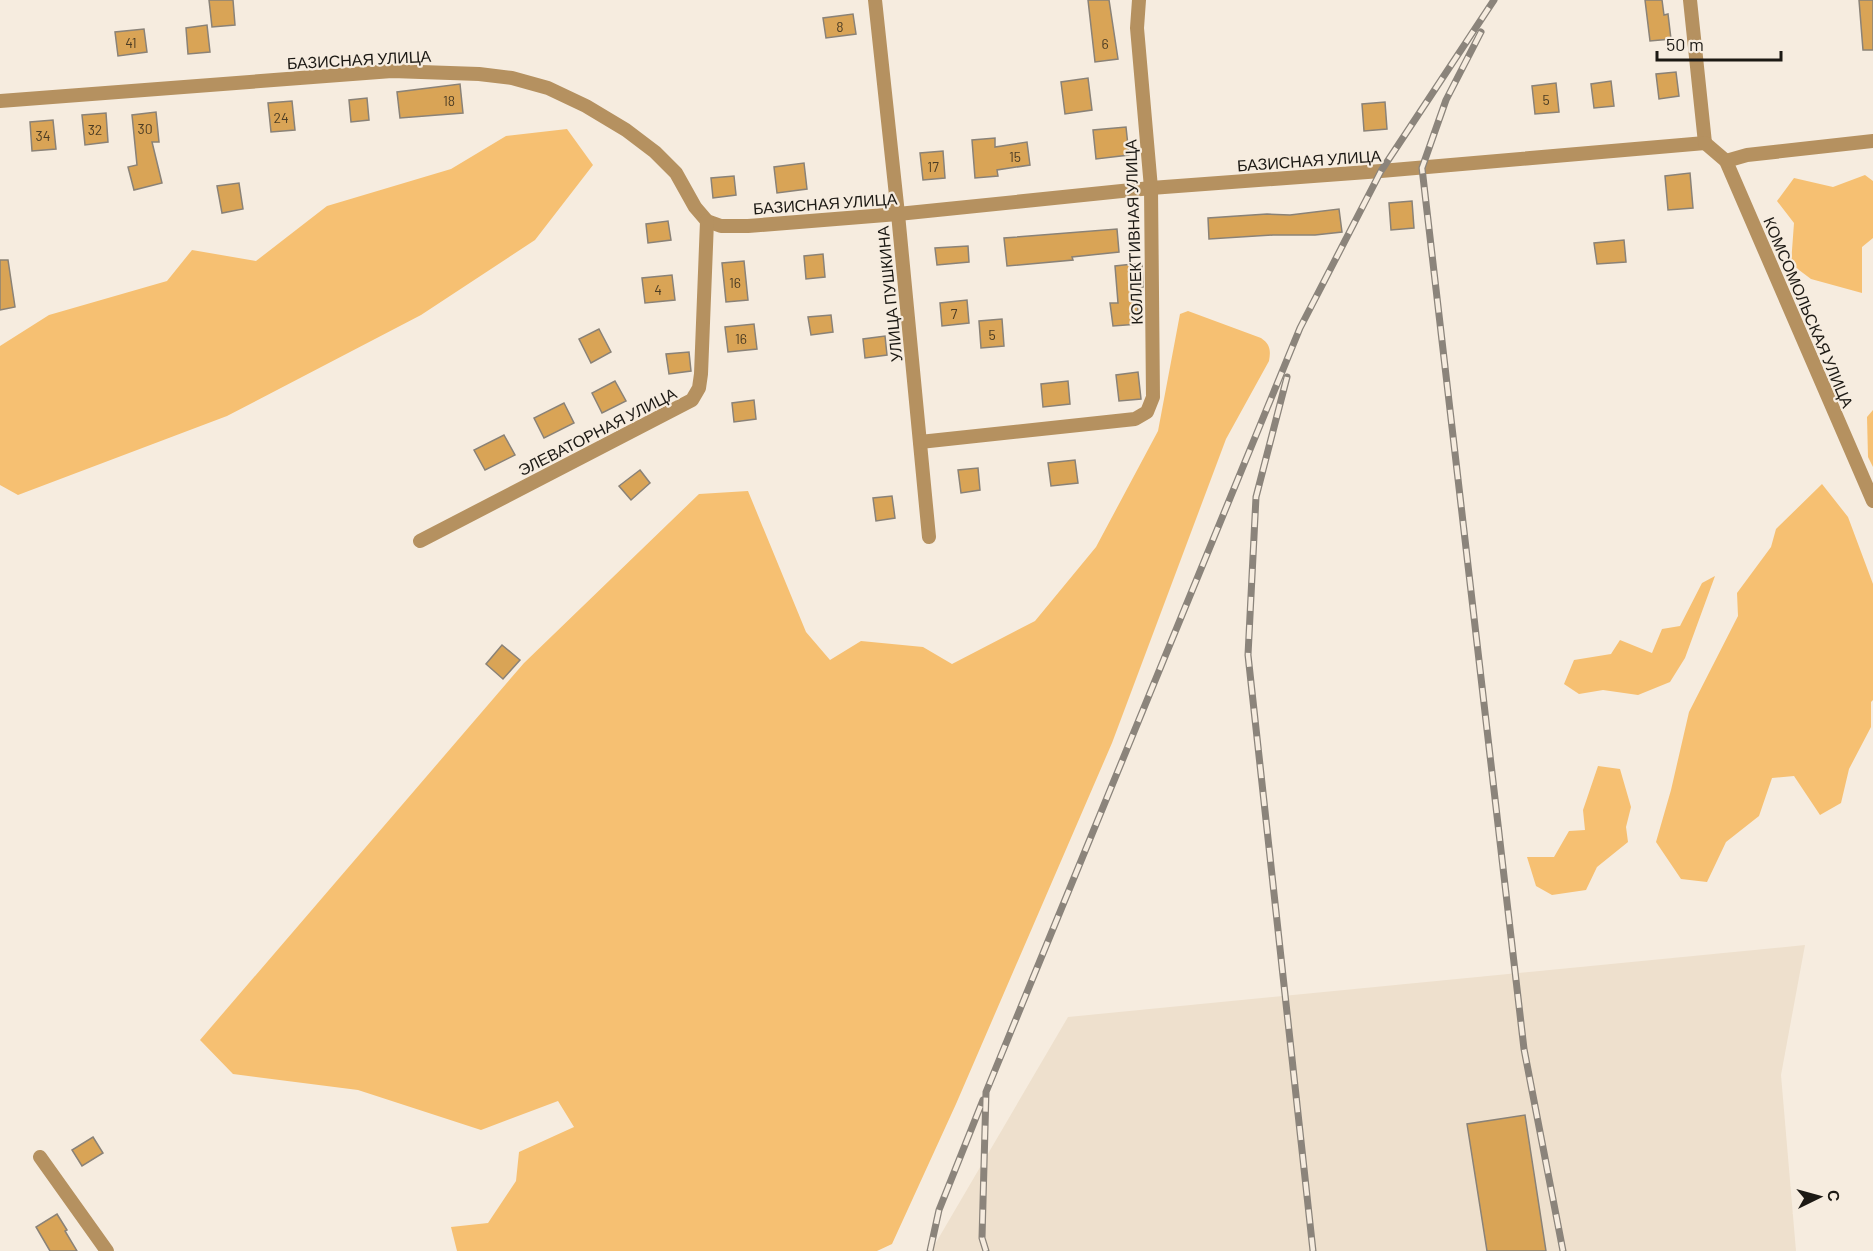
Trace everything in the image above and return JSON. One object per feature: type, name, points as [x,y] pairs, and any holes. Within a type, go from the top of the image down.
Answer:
[{"type":"street","name":"УЛИЦА ПУШКИНА","points":[[875,0],[898,214],[928,537]]},
{"type":"street","name":"КОЛЛЕКТИВНАЯ УЛИЦА","points":[[920,442],[1135,419],[1148,412],[1153,397],[1151,188],[1137,28],[1139,0]]},
{"type":"street","points":[[1690,0],[1705,143]]},
{"type":"street","name":"БАЗИСНАЯ УЛИЦА","points":[[0,101],[392,71],[461,73],[512,78],[548,87],[626,130],[655,152],[676,173],[695,207],[707,221],[721,226],[748,226],[898,214],[1151,188],[1705,143]]},
{"type":"street","points":[[1726,161],[1747,155],[1873,141]]},
{"type":"street","name":"КОМСОМОЛЬСКАЯ УЛИЦА","points":[[1705,143],[1726,161],[1873,501]]},
{"type":"street","name":"ЭЛЕВАТОРНАЯ УЛИЦА","points":[[420,541],[692,400],[699,388],[701,374],[707,221]]},
{"type":"street","points":[[40,1157],[107,1251]]},
{"type":"shaded area","points":[[567,129],[593,165],[535,240],[421,315],[227,416],[18,495],[0,485],[0,346],[49,315],[167,281],[192,250],[256,261],[327,206],[451,169],[506,136]]},
{"type":"shaded area","points":[[1865,175],[1873,181],[1873,238],[1862,247],[1862,293],[1811,279],[1791,264],[1794,223],[1777,201],[1794,178],[1833,187]]},
{"type":"shaded area","points":[[1188,311],[1261,338],[1269,348],[1269,361],[1226,439],[1112,743],[956,1104],[892,1244],[877,1251],[457,1251],[451,1227],[488,1223],[516,1181],[519,1152],[574,1127],[558,1101],[481,1130],[358,1090],[233,1074],[200,1040],[524,663],[699,494],[748,491],[806,632],[830,660],[861,641],[923,647],[952,664],[1035,621],[1096,547],[1158,431],[1180,314]]},
{"type":"shaded area","points":[[1873,410],[1873,467],[1868,457],[1867,417]]},
{"type":"shaded area","points":[[1822,484],[1848,517],[1873,584],[1871,727],[1849,769],[1841,803],[1820,815],[1794,776],[1772,778],[1759,816],[1726,842],[1707,882],[1681,879],[1656,842],[1689,712],[1738,616],[1737,593],[1771,547],[1776,529]]},
{"type":"shaded area","points":[[1715,576],[1685,658],[1670,682],[1638,695],[1603,690],[1579,694],[1564,684],[1574,660],[1611,654],[1620,640],[1652,653],[1662,629],[1680,626],[1702,583]]},
{"type":"shaded area","points":[[1598,766],[1620,769],[1631,807],[1626,827],[1628,842],[1597,867],[1586,890],[1552,895],[1536,886],[1527,857],[1554,857],[1569,831],[1585,830],[1583,810]]},
{"type":"shaded area","points":[[1805,945],[1781,1075],[1796,1251],[931,1251],[1068,1017]]},
{"type":"building","points":[[209,0],[233,0],[235,25],[212,27]]},
{"type":"building","points":[[1088,0],[1109,0],[1118,59],[1095,62]]},
{"type":"building","points":[[1645,0],[1662,0],[1664,15],[1668,14],[1671,39],[1650,41]]},
{"type":"building","points":[[1859,0],[1873,0],[1873,50],[1863,50]]},
{"type":"building","points":[[853,14],[856,34],[826,38],[823,18]]},
{"type":"building","points":[[207,25],[210,52],[188,54],[186,28]]},
{"type":"building","points":[[144,29],[147,52],[118,56],[115,32]]},
{"type":"building","points":[[1676,72],[1679,96],[1659,99],[1656,74]]},
{"type":"building","points":[[1088,78],[1092,110],[1065,114],[1061,82]]},
{"type":"building","points":[[1611,81],[1614,106],[1594,108],[1591,84]]},
{"type":"building","points":[[1556,83],[1559,112],[1535,114],[1532,86]]},
{"type":"building","points":[[460,84],[463,113],[400,118],[397,92]]},
{"type":"building","points":[[367,98],[369,120],[351,122],[349,100]]},
{"type":"building","points":[[292,101],[295,130],[271,132],[268,103]]},
{"type":"building","points":[[1385,102],[1387,129],[1364,131],[1362,104]]},
{"type":"building","points":[[156,112],[159,142],[152,142],[162,183],[134,190],[128,167],[137,165],[132,115]]},
{"type":"building","points":[[106,113],[108,142],[85,145],[82,115]]},
{"type":"building","points":[[53,120],[56,149],[32,151],[30,122]]},
{"type":"building","points":[[1126,127],[1129,155],[1096,159],[1093,130]]},
{"type":"building","points":[[995,138],[995,147],[1027,142],[1030,165],[997,170],[998,176],[975,178],[972,140]]},
{"type":"building","points":[[943,151],[945,178],[923,180],[920,153]]},
{"type":"building","points":[[804,163],[807,189],[777,193],[774,167]]},
{"type":"building","points":[[1690,173],[1693,208],[1668,210],[1665,176]]},
{"type":"building","points":[[734,176],[736,195],[713,198],[711,178]]},
{"type":"building","points":[[239,183],[243,209],[222,213],[217,186]]},
{"type":"building","points":[[1412,201],[1414,228],[1391,230],[1389,203]]},
{"type":"building","points":[[1339,209],[1342,232],[1209,239],[1208,218],[1267,214],[1290,215]]},
{"type":"building","points":[[668,221],[671,240],[648,243],[646,224]]},
{"type":"building","points":[[1117,229],[1119,252],[1072,257],[1073,260],[1007,266],[1004,238]]},
{"type":"building","points":[[1624,240],[1626,262],[1597,264],[1594,243]]},
{"type":"building","points":[[968,246],[969,262],[937,265],[935,248]]},
{"type":"building","points":[[823,254],[825,277],[806,279],[804,256]]},
{"type":"building","points":[[0,260],[8,260],[15,307],[0,310]]},
{"type":"building","points":[[744,261],[748,300],[726,302],[722,263]]},
{"type":"building","points":[[1142,263],[1143,287],[1136,287],[1139,324],[1113,326],[1110,303],[1118,303],[1115,266]]},
{"type":"building","points":[[672,275],[675,300],[645,303],[642,278]]},
{"type":"building","points":[[967,300],[969,323],[942,326],[940,303]]},
{"type":"building","points":[[831,315],[833,332],[811,335],[808,317]]},
{"type":"building","points":[[1002,319],[1004,346],[981,348],[979,321]]},
{"type":"building","points":[[754,324],[757,349],[728,352],[725,327]]},
{"type":"building","points":[[599,329],[611,352],[591,363],[579,339]]},
{"type":"building","points":[[885,336],[887,355],[865,358],[863,339]]},
{"type":"building","points":[[689,352],[691,371],[669,374],[666,354]]},
{"type":"building","points":[[1138,372],[1141,399],[1119,401],[1116,375]]},
{"type":"building","points":[[615,381],[626,401],[602,413],[592,393]]},
{"type":"building","points":[[1068,381],[1070,404],[1043,407],[1041,384]]},
{"type":"building","points":[[754,400],[756,419],[734,422],[732,403]]},
{"type":"building","points":[[564,403],[574,423],[544,438],[534,418]]},
{"type":"building","points":[[504,435],[515,455],[485,470],[474,450]]},
{"type":"building","points":[[1075,460],[1078,483],[1051,486],[1048,463]]},
{"type":"building","points":[[978,468],[980,490],[961,493],[958,470]]},
{"type":"building","points":[[640,470],[650,483],[631,500],[619,486]]},
{"type":"building","points":[[892,496],[895,518],[876,521],[873,498]]},
{"type":"building","points":[[502,645],[520,660],[503,679],[486,664]]},
{"type":"building","points":[[1525,1115],[1546,1251],[1487,1251],[1467,1124]]},
{"type":"building","points":[[93,1137],[103,1153],[82,1166],[72,1150]]},
{"type":"building","points":[[57,1214],[77,1251],[50,1251],[36,1227]]},
{"type":"railway","points":[[986,1251],[982,1238],[986,1092],[1300,328],[1381,171],[1494,0]]},
{"type":"railway","points":[[1481,32],[1446,100],[1422,168],[1524,1049],[1563,1251]]},
{"type":"railway","points":[[1287,377],[1256,497],[1248,655],[1313,1251]]},
{"type":"railway","points":[[930,1251],[939,1210],[983,1100]]}]
